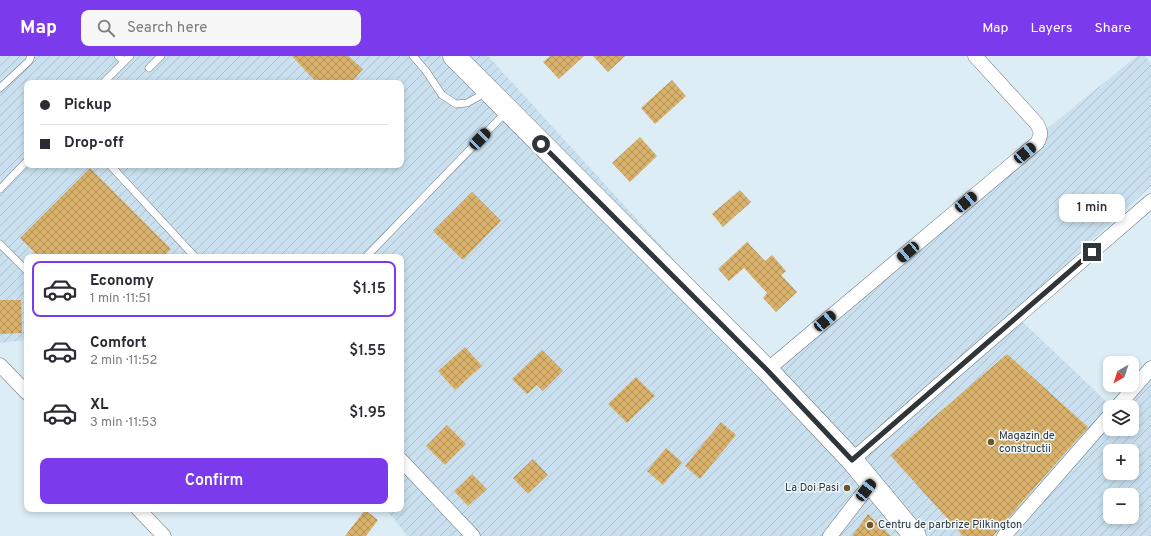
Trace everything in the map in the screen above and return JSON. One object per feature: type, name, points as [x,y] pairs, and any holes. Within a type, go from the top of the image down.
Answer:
[{"type":"main road","points":[[454,56],[767,370],[852,460],[915,536]]},
{"type":"street","points":[[767,370],[1037,143],[1041,131],[1037,124],[975,56]]},
{"type":"street","points":[[852,460],[1151,201]]},
{"type":"street","points":[[0,365],[24,390]]},
{"type":"street","points":[[1123,400],[1151,368]]},
{"type":"street","points":[[1004,536],[1103,423]]},
{"type":"street","points":[[404,463],[473,536]]},
{"type":"street","points":[[830,536],[871,483]]},
{"type":"street","points":[[141,512],[164,536]]},
{"type":"lane","points":[[0,88],[29,61],[31,56]]},
{"type":"lane","points":[[106,80],[127,59],[118,56]]},
{"type":"lane","points":[[148,68],[161,56]]},
{"type":"lane","points":[[413,56],[442,94],[456,104],[467,102],[489,91]]},
{"type":"lane","points":[[369,254],[507,110]]},
{"type":"lane","points":[[0,189],[24,164]]},
{"type":"lane","points":[[113,168],[192,254]]},
{"type":"lane","points":[[0,244],[24,267]]},
{"type":"shaded area","points":[[0,56],[488,56],[768,363],[949,208],[1137,56],[1145,56],[1151,64],[1151,186],[1013,313],[1105,400],[1103,400],[1103,436],[1139,436],[1139,400],[1115,400],[1124,392],[1139,392],[1139,378],[1151,367],[1151,536],[407,536],[388,512],[404,512],[404,254],[24,254],[24,340],[0,343]]},
{"type":"building","points":[[292,56],[348,56],[363,69],[354,80],[314,80]]},
{"type":"building","points":[[550,56],[584,56],[559,79],[543,62]]},
{"type":"building","points":[[593,56],[625,56],[608,72]]},
{"type":"building","points":[[672,80],[686,96],[655,124],[641,108]]},
{"type":"building","points":[[640,137],[657,156],[630,182],[612,163]]},
{"type":"building","points":[[90,168],[171,249],[166,254],[36,254],[20,238]]},
{"type":"building","points":[[740,190],[751,202],[723,227],[712,214]]},
{"type":"building","points":[[472,192],[501,221],[463,260],[433,231]]},
{"type":"building","points":[[747,242],[765,261],[772,255],[786,271],[781,275],[797,292],[776,312],[763,298],[767,293],[744,268],[729,281],[718,269]]},
{"type":"building","points":[[0,300],[21,300],[22,333],[0,334]]},
{"type":"building","points":[[465,347],[482,366],[455,390],[438,371]]},
{"type":"building","points":[[542,350],[563,371],[543,391],[537,385],[527,394],[512,379]]},
{"type":"building","name":"Magazin de constructii","points":[[1007,354],[1088,427],[993,536],[963,536],[890,455]]},
{"type":"building","points":[[636,377],[655,396],[627,423],[608,404]]},
{"type":"building","points":[[721,422],[736,435],[700,479],[685,466]]},
{"type":"building","points":[[447,425],[466,444],[445,465],[426,446]]},
{"type":"building","points":[[666,448],[682,462],[663,485],[647,471]]},
{"type":"building","points":[[533,459],[548,475],[528,494],[513,478]]},
{"type":"building","points":[[472,474],[487,489],[468,506],[454,491]]},
{"type":"building","points":[[363,512],[368,512],[378,520],[366,536],[345,536]]},
{"type":"building","name":"Centru de parbrize Pilkington","points":[[868,514],[891,536],[852,536]]},
{"type":"place","name":"Magazin de constructii","points":[[991,442]]},
{"type":"place","name":"La Doi Pasi","points":[[847,488]]},
{"type":"place","name":"Centru de parbrize Pilkington","points":[[870,525]]},
{"type":"route","points":[[541,144],[767,370],[852,460],[1092,252]]}]
